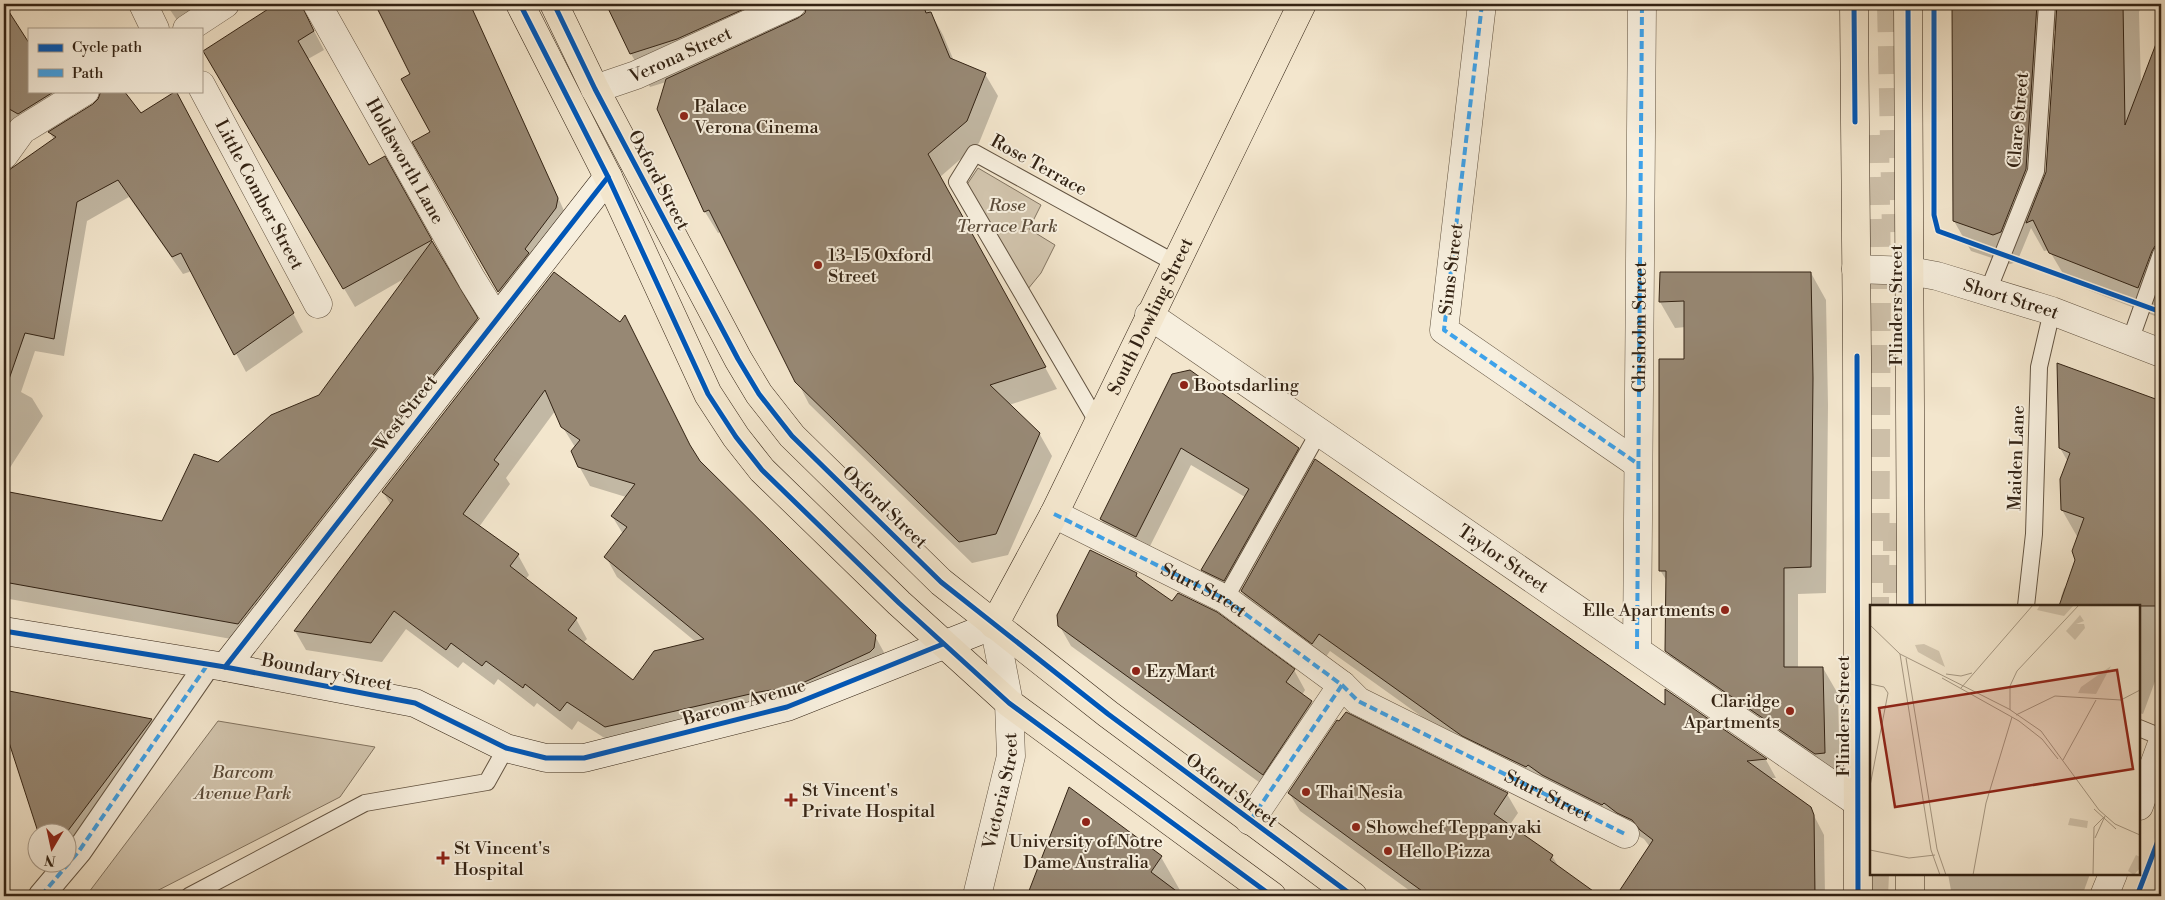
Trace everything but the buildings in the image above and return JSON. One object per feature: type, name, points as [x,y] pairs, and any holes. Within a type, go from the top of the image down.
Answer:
[{"type":"main road","points":[[520,4],[608,177],[708,394],[736,438],[762,470],[943,644],[1009,703],[1272,896]]},
{"type":"main road","name":"Oxford Street","points":[[554,4],[595,89],[738,359],[759,394],[792,436],[941,582],[994,625],[1250,821],[1352,896]]},
{"type":"main road","name":"South Dowling Street","points":[[994,625],[1054,514],[1149,315],[1302,4]]},
{"type":"main road","name":"Flinders Street","points":[[1854,4],[1858,896]]},
{"type":"main road","name":"Flinders Street","points":[[1908,4],[1911,605]]},
{"type":"main road","points":[[1910,875],[1910,896]]},
{"type":"street","points":[[143,4],[155,28]]},
{"type":"street","points":[[188,28],[224,4]]},
{"type":"street","name":"Holdsworth Lane","points":[[317,4],[472,280],[490,309],[500,314]]},
{"type":"street","name":"Verona Street","points":[[595,89],[636,75],[792,4]]},
{"type":"street","name":"Sims Street","points":[[1482,4],[1444,330],[1638,464]]},
{"type":"street","name":"Chisholm Street","points":[[1637,649],[1642,4]]},
{"type":"street","name":"Little Comber Street","points":[[202,87],[318,304]]},
{"type":"street","points":[[4,155],[22,130],[83,92]]},
{"type":"street","name":"West Street","points":[[216,666],[608,177]]},
{"type":"street","name":"Short Street","points":[[1856,269],[1910,271],[1937,276],[2052,311],[2161,353]]},
{"type":"street","name":"Taylor Street","points":[[1149,315],[1857,802]]},
{"type":"street","name":"Sturt Street","points":[[1054,514],[1225,599],[1342,685],[1358,701],[1625,834]]},
{"type":"street","name":"Barcom Avenue","points":[[546,758],[593,756],[787,707],[994,625]]},
{"type":"street","name":"Victoria Street","points":[[977,896],[1010,761],[1009,703],[994,625]]},
{"type":"street","name":"Boundary Street","points":[[4,632],[216,666],[415,703],[506,748],[546,758]]},
{"type":"street","points":[[41,896],[79,851],[216,666]]},
{"type":"street","points":[[1250,821],[1342,685]]},
{"type":"street","points":[[2140,803],[2161,746]]},
{"type":"street","points":[[2104,896],[2113,875]]},
{"type":"lane","name":"Clare Street","points":[[1988,291],[2036,171],[2047,4]]},
{"type":"lane","name":"Rose Terrace","points":[[1098,423],[957,182],[975,153],[1175,263]]},
{"type":"lane","points":[[2130,341],[2161,254]]},
{"type":"lane","name":"Maiden Lane","points":[[2026,605],[2034,534],[2039,368],[2052,311]]},
{"type":"lane","points":[[1225,599],[1319,432]]},
{"type":"lane","points":[[2140,728],[2161,737]]},
{"type":"lane","points":[[189,896],[365,803],[487,782],[506,748]]},
{"type":"green space","name":"Rose Terrace Park","points":[[978,168],[1041,205],[1029,229],[1055,245],[1041,273],[1023,295],[962,192]]},
{"type":"green space","name":"Barcom Avenue Park","points":[[218,721],[375,747],[340,797],[147,896],[86,896]]},
{"type":"tunnel","points":[[1891,4],[1896,232]]},
{"type":"tunnel","points":[[1875,135],[1877,278],[1875,605]]},
{"type":"tunnel","points":[[1897,523],[1897,605]]},
{"type":"tunnel","points":[[1874,896],[1875,875]]},
{"type":"marked path","points":[[1482,4],[1444,330],[1638,464]]},
{"type":"marked path","points":[[1637,649],[1642,4]]},
{"type":"marked path","points":[[1054,514],[1225,599],[1342,685],[1358,701],[1625,834]]},
{"type":"marked path","points":[[41,896],[79,851],[208,664]]},
{"type":"marked path","points":[[1250,821],[1342,685]]},
{"type":"cycle path","points":[[520,4],[608,177],[708,394],[736,437],[762,470],[899,603],[1009,703],[1272,896]]},
{"type":"cycle path","points":[[554,4],[595,89],[738,359],[759,394],[792,436],[941,582],[1108,714],[1353,896]]},
{"type":"cycle path","points":[[1854,4],[1855,122]]},
{"type":"cycle path","points":[[1908,4],[1911,605]]},
{"type":"cycle path","points":[[1934,4],[1934,215],[1938,231],[2161,312]]},
{"type":"cycle path","points":[[225,667],[608,177]]},
{"type":"cycle path","points":[[1857,356],[1858,896]]},
{"type":"cycle path","points":[[4,631],[225,667],[415,703],[506,748],[546,758],[584,758],[787,707],[943,644]]},
{"type":"cycle path","points":[[2137,896],[2161,833]]},
{"type":"place","name":"Palace Verona Cinema","points":[[684,116]]},
{"type":"place","name":"13-15 Oxford Street","points":[[818,265]]},
{"type":"place","name":"Bootsdarling","points":[[1184,385]]},
{"type":"place","name":"Elle Apartments","points":[[1725,610]]},
{"type":"place","name":"EzyMart","points":[[1136,671]]},
{"type":"place","name":"Claridge Apartments","points":[[1790,711]]},
{"type":"place","name":"Thai Nesia","points":[[1306,792]]},
{"type":"place","name":"St Vincent's Private Hospital","points":[[791,800]]},
{"type":"place","name":"University of Notre Dame Australia","points":[[1086,822]]},
{"type":"place","name":"Showchef Teppanyaki","points":[[1356,827]]},
{"type":"place","name":"Hello Pizza","points":[[1388,851]]},
{"type":"place","name":"St Vincent's Hospital","points":[[443,858]]}]
